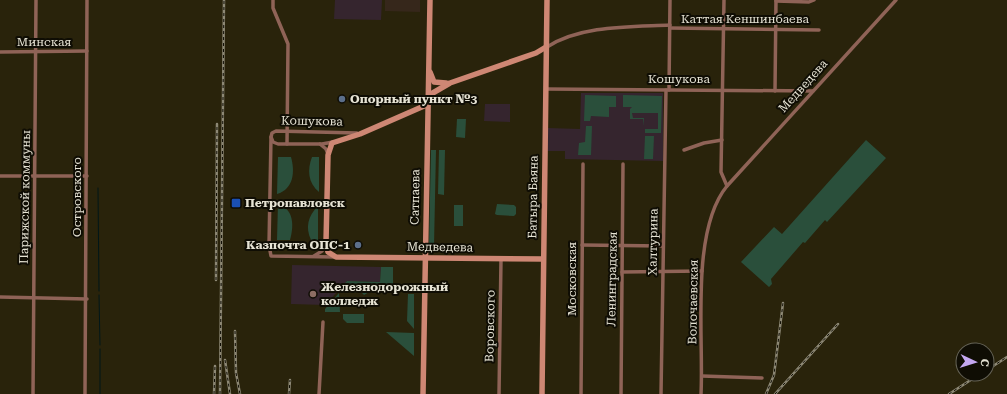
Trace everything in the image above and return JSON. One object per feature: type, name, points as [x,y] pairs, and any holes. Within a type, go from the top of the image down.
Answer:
[{"type":"street","name":"Парижской коммуны","points":[[33,394],[36,0]]},
{"type":"street","name":"Островского","points":[[85,394],[87,299],[88,0]]},
{"type":"street","points":[[273,0],[273,8],[288,44],[287,144]]},
{"type":"street","name":"Сатпаева","points":[[423,394],[424,258],[430,0]]},
{"type":"street","name":"Батыра Баяна","points":[[542,394],[547,0]]},
{"type":"street","name":"Халтурина","points":[[661,394],[662,246],[670,0]]},
{"type":"street","points":[[724,0],[722,176],[727,186]]},
{"type":"street","points":[[775,91],[776,0]]},
{"type":"street","name":"Каттая Кеншинбаева","points":[[776,0],[809,2],[814,0]]},
{"type":"street","name":"Медведева","points":[[727,186],[896,0]]},
{"type":"street","name":"Каттая Кеншинбаева","points":[[546,47],[561,40],[597,30],[670,26],[819,30]]},
{"type":"street","name":"Кошукова","points":[[360,134],[275,132],[271,137],[274,143],[319,144],[360,134],[422,107],[427,103],[431,94],[439,88],[536,53],[546,47]]},
{"type":"street","name":"Минская","points":[[0,52],[87,51]]},
{"type":"street","points":[[536,53],[544,52],[546,58]]},
{"type":"street","points":[[429,63],[434,81],[438,84],[450,83]]},
{"type":"street","points":[[428,82],[431,89],[439,88]]},
{"type":"street","name":"Кошукова","points":[[546,89],[813,91]]},
{"type":"street","points":[[271,137],[269,245],[271,256],[336,257]]},
{"type":"street","points":[[684,150],[704,143],[722,140]]},
{"type":"street","name":"Кошукова","points":[[328,155],[329,148],[334,141]]},
{"type":"street","points":[[319,144],[326,149],[328,155],[326,242],[328,252],[336,257]]},
{"type":"street","name":"Московская","points":[[581,394],[583,164]]},
{"type":"street","name":"Ленинградская","points":[[621,394],[623,164]]},
{"type":"street","points":[[0,176],[87,176]]},
{"type":"street","name":"Волочаевская","points":[[701,394],[702,271],[710,220],[717,202],[727,186]]},
{"type":"street","points":[[311,257],[322,251],[326,242]]},
{"type":"street","points":[[582,245],[662,246]]},
{"type":"street","name":"Медведева","points":[[336,257],[543,259]]},
{"type":"street","name":"Воровского","points":[[500,394],[501,259]]},
{"type":"street","points":[[622,272],[702,271]]},
{"type":"street","points":[[0,297],[34,299],[87,299]]},
{"type":"street","points":[[319,394],[323,322]]},
{"type":"street","points":[[702,376],[762,378]]},
{"type":"shaded area","points":[[335,0],[382,0],[381,20],[334,19]]},
{"type":"shaded area","points":[[385,0],[420,0],[420,12],[385,11]]},
{"type":"shaded area","points":[[581,93],[663,93],[663,161],[565,159],[565,151],[547,151],[548,128],[580,129]]},
{"type":"shaded area","points":[[485,104],[510,104],[510,122],[484,121]]},
{"type":"shaded area","name":"Железнодорожный колледж","points":[[292,265],[381,267],[380,282],[347,281],[325,305],[291,304]]},
{"type":"green space","points":[[585,95],[616,96],[616,107],[609,107],[609,117],[591,116],[590,121],[584,121]]},
{"type":"green space","points":[[623,95],[662,96],[661,133],[645,133],[645,129],[658,129],[658,113],[632,113],[633,118],[644,118],[643,126],[643,119],[630,119],[630,109],[632,107],[623,107]]},
{"type":"green space","points":[[457,119],[466,119],[465,138],[456,137]]},
{"type":"green space","points":[[586,126],[592,126],[591,155],[578,155],[579,143],[585,142]]},
{"type":"green space","points":[[645,136],[654,136],[653,159],[644,159]]},
{"type":"green space","points":[[866,140],[886,158],[827,222],[825,220],[805,243],[803,242],[771,279],[772,284],[769,287],[741,262],[774,227],[782,234]]},
{"type":"green space","points":[[431,150],[436,150],[434,246],[429,246]]},
{"type":"green space","points":[[439,150],[445,150],[444,195],[438,194]]},
{"type":"green space","points":[[278,157],[291,157],[293,174],[287,188],[283,192],[277,194]]},
{"type":"green space","points":[[312,157],[319,157],[319,192],[313,185],[309,171]]},
{"type":"green space","points":[[278,203],[287,210],[292,218],[290,240],[277,240]]},
{"type":"green space","points":[[497,204],[514,205],[516,207],[516,214],[514,216],[495,214]]},
{"type":"green space","points":[[454,205],[463,205],[463,226],[454,226]]},
{"type":"green space","points":[[318,206],[318,240],[311,240],[308,231],[308,222]]},
{"type":"green space","points":[[381,267],[393,267],[393,288],[376,288],[364,295],[360,291],[353,293],[344,284],[347,281],[380,282]]},
{"type":"green space","points":[[339,293],[340,312],[325,312],[325,309]]},
{"type":"green space","points":[[408,294],[414,294],[414,329],[407,321]]},
{"type":"green space","points":[[343,314],[364,314],[364,323],[347,323],[343,319]]},
{"type":"green space","points":[[386,332],[414,333],[414,356]]},
{"type":"waterway","points":[[98,188],[99,291]]},
{"type":"waterway","points":[[99,295],[100,345]]},
{"type":"waterway","points":[[100,349],[100,394]]},
{"type":"railway","points":[[220,394],[224,0]]},
{"type":"railway","points":[[216,280],[217,124]]},
{"type":"railway","points":[[766,394],[774,375],[783,303]]},
{"type":"railway","points":[[775,394],[838,324]]},
{"type":"railway","points":[[235,331],[236,373],[240,394]]},
{"type":"railway","points":[[995,365],[1007,357]]},
{"type":"railway","points":[[225,360],[230,394]]},
{"type":"railway","points":[[214,394],[215,366]]},
{"type":"railway","points":[[289,394],[290,380]]},
{"type":"railway","points":[[949,394],[968,382]]},
{"type":"place","name":"Опорный пункт №3","points":[[342,99]]},
{"type":"place","name":"Петропавловск","points":[[236,203]]},
{"type":"place","name":"Казпочта ОПС-1","points":[[358,245]]},
{"type":"place","name":"Железнодорожный колледж","points":[[313,294]]}]
